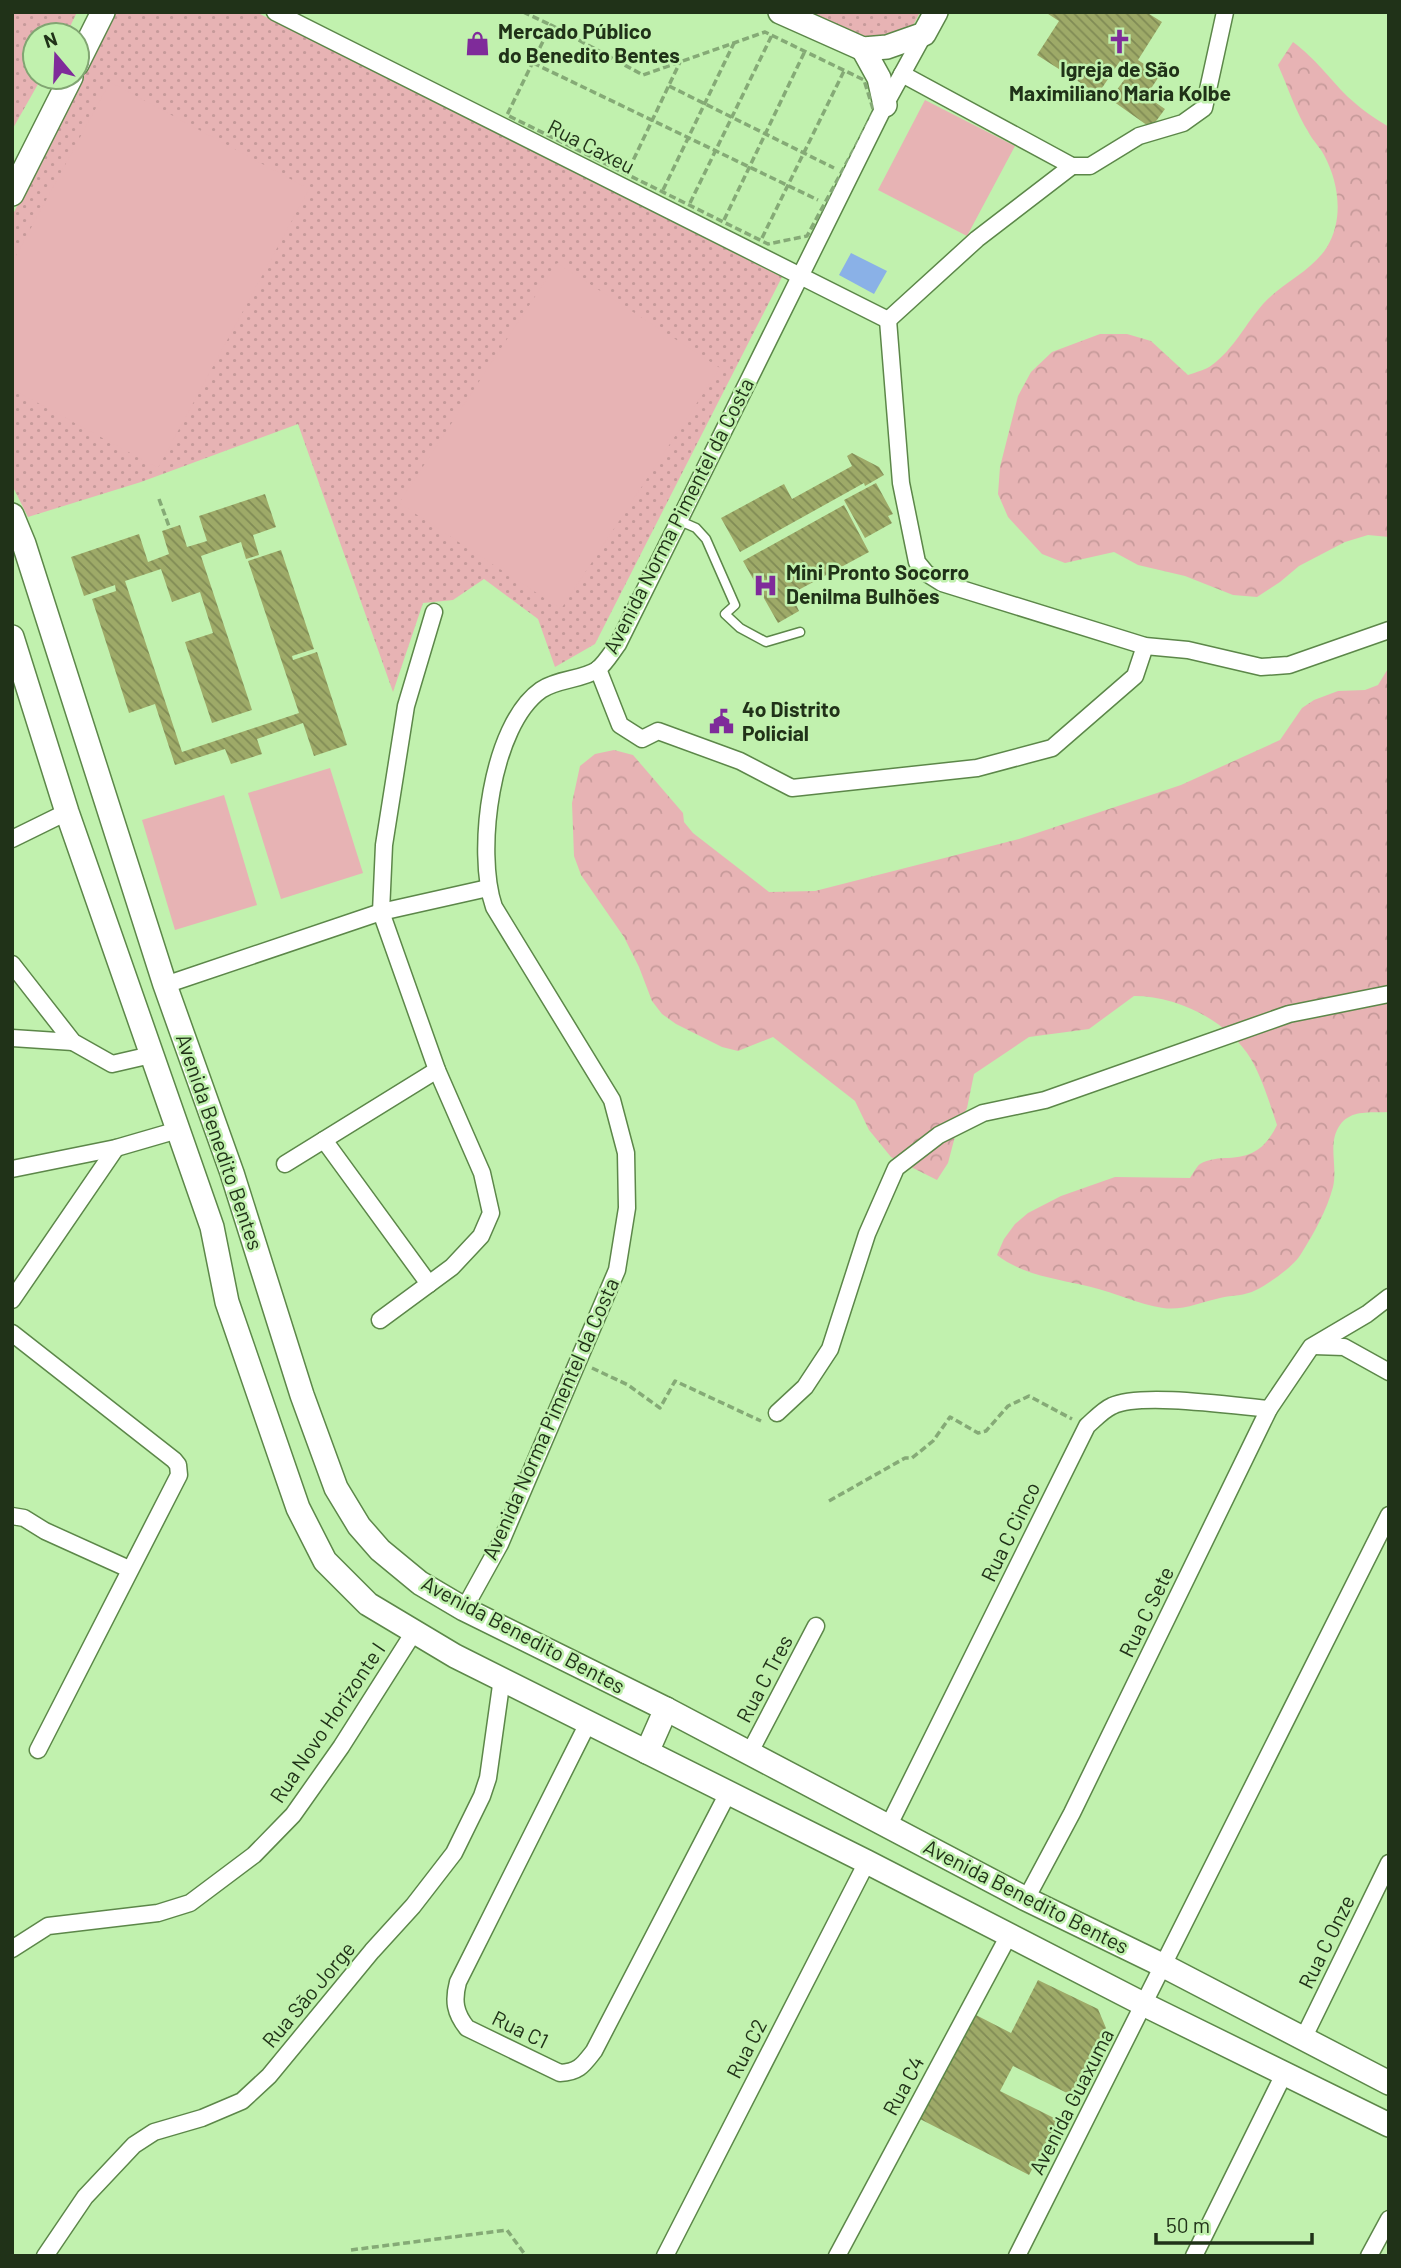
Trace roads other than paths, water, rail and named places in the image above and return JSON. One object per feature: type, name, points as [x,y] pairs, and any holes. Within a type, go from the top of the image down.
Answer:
[{"type":"street","points":[[91,36],[103,12]]},
{"type":"street","name":"Rua Caxeu","points":[[275,12],[888,320]]},
{"type":"street","points":[[780,12],[863,49],[887,47],[924,34]]},
{"type":"street","name":"Avenida Norma Pimentel da Costa","points":[[464,1609],[499,1544],[617,1270],[627,1208],[626,1153],[612,1100],[494,907],[488,888],[485,828],[504,746],[523,706],[543,688],[598,669],[618,644],[885,105],[936,12]]},
{"type":"street","points":[[902,74],[1072,166],[1090,166],[1139,136],[1183,123],[1205,108],[1224,12]]},
{"type":"street","points":[[863,49],[878,78],[885,105]]},
{"type":"street","points":[[12,194],[64,91]]},
{"type":"street","points":[[1072,166],[977,239],[888,320],[901,483],[917,562],[926,573],[942,583],[986,599],[1145,646],[1188,650],[1261,667],[1289,665],[1389,630]]},
{"type":"street","name":"Avenida Benedito Bentes","points":[[12,515],[24,544],[165,985],[245,1216],[302,1395],[336,1488],[359,1525],[380,1550],[420,1583],[464,1609],[750,1752],[1026,1899],[1164,1966],[1389,2083]]},
{"type":"street","points":[[380,1320],[452,1267],[481,1236],[491,1213],[482,1173],[437,1070],[381,912],[384,845],[406,706],[434,612]]},
{"type":"street","name":"Avenida Benedito Bentes","points":[[12,637],[67,812],[212,1227],[227,1302],[298,1508],[325,1561],[368,1604],[455,1656],[867,1862],[1145,2005],[1389,2125]]},
{"type":"street","points":[[598,669],[621,725],[642,739],[658,731],[740,761],[792,788],[977,768],[1052,748],[1135,676],[1145,646]]},
{"type":"street","points":[[12,839],[67,812]]},
{"type":"street","points":[[165,985],[381,912],[488,888]]},
{"type":"street","points":[[12,964],[73,1042],[112,1064],[151,1055]]},
{"type":"street","points":[[777,1413],[805,1387],[830,1349],[867,1234],[896,1168],[939,1135],[983,1113],[1045,1100],[1289,1014],[1389,994]]},
{"type":"street","points":[[12,1038],[73,1042]]},
{"type":"street","points":[[285,1164],[437,1070]]},
{"type":"street","points":[[12,1169],[116,1148],[178,1130]]},
{"type":"street","points":[[324,1140],[429,1284]]},
{"type":"street","points":[[12,1300],[116,1148]]},
{"type":"street","points":[[212,1227],[245,1216]]},
{"type":"street","points":[[1311,1347],[1367,1314],[1389,1297]]},
{"type":"street","points":[[12,1333],[174,1460],[178,1465],[179,1475],[38,1750]]},
{"type":"street","points":[[1311,1347],[1344,1347],[1389,1371]]},
{"type":"street","name":"Rua C Sete","points":[[1026,1899],[1078,1801],[1269,1409],[1311,1347]]},
{"type":"street","name":"Rua C Cinco","points":[[888,1827],[1087,1426],[1111,1406],[1124,1402],[1176,1400],[1269,1409]]},
{"type":"street","points":[[1164,1966],[1389,1515]]},
{"type":"street","points":[[12,1516],[24,1518],[45,1531],[130,1569]]},
{"type":"street","name":"Rua C Tres","points":[[750,1752],[816,1626]]},
{"type":"street","name":"Rua Novo Horizonte I","points":[[12,1949],[48,1926],[158,1913],[190,1903],[254,1856],[301,1804],[341,1747],[414,1632]]},
{"type":"street","name":"Rua São Jorge","points":[[45,2256],[85,2197],[134,2145],[154,2132],[202,2118],[242,2101],[269,2076],[372,1951],[413,1906],[454,1853],[482,1796],[488,1778],[502,1678]]},
{"type":"street","points":[[647,1752],[666,1709]]},
{"type":"street","name":"Rua C1","points":[[588,1723],[458,1982],[455,2004],[458,2016],[467,2028],[560,2073],[572,2072],[583,2065],[594,2051],[728,1793]]},
{"type":"street","name":"Rua C2","points":[[665,2256],[867,1862]]},
{"type":"street","name":"Rua C Onze","points":[[1303,2039],[1389,1863]]},
{"type":"street","name":"Rua C4","points":[[837,2256],[1009,1936]]},
{"type":"street","name":"Avenida Guaxuma","points":[[1017,2256],[1164,1966]]},
{"type":"street","points":[[1194,2256],[1284,2074]]},
{"type":"street","points":[[1369,2256],[1389,2219]]},
{"type":"lane","points":[[680,521],[696,528],[706,539],[735,605],[725,614],[740,628],[766,642],[800,632]]},
{"type":"water","points":[[851,253],[887,271],[874,294],[839,275]]},
{"type":"place","name":"Igreja de São Maximiliano Maria Kolbe","points":[[1120,41]]},
{"type":"place","name":"Mercado Público do Benedito Bentes","points":[[478,44]]},
{"type":"place","name":"Mini Pronto Socorro Denilma Bulhões","points":[[766,585]]},
{"type":"place","name":"4o Distrito Policial","points":[[722,722]]}]
